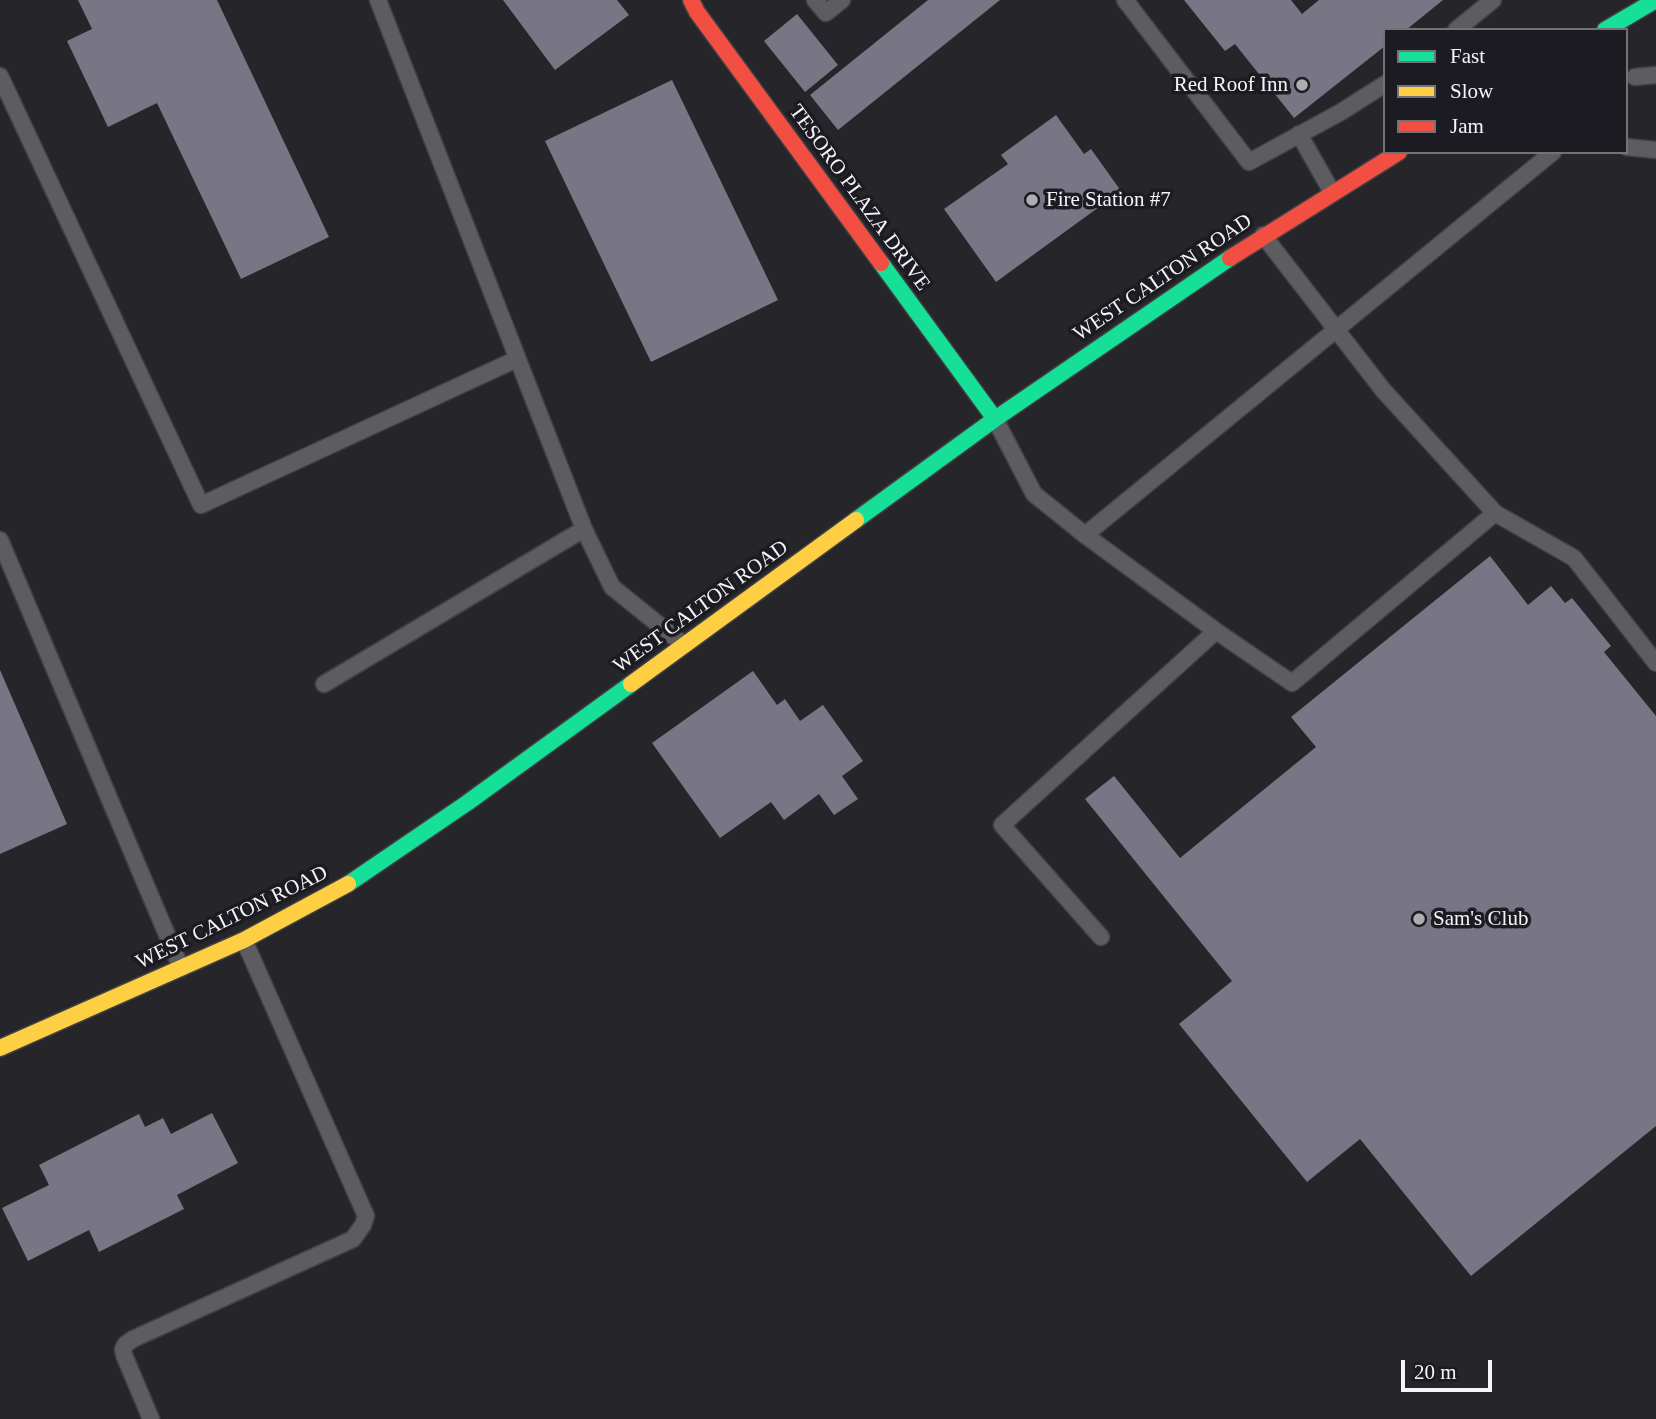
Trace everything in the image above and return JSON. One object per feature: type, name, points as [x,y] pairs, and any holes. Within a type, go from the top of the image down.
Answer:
[{"type":"main road","name":"TESORO PLAZA DRIVE","points":[[691,0],[697,12],[995,419]]},
{"type":"main road","points":[[1608,28],[1656,0]]},
{"type":"main road","name":"WEST CALTON ROAD","points":[[0,1048],[244,940],[335,893],[467,803],[995,419],[1263,235],[1396,154]]},
{"type":"lane","points":[[378,0],[584,529],[612,587],[684,645]]},
{"type":"lane","points":[[815,0],[826,13],[842,0]]},
{"type":"lane","points":[[1125,0],[1250,162],[1383,85]]},
{"type":"lane","points":[[1458,28],[1493,0]]},
{"type":"lane","points":[[1635,77],[1656,75]]},
{"type":"lane","points":[[0,76],[201,505],[517,359]]},
{"type":"lane","points":[[1299,134],[1332,192]]},
{"type":"lane","points":[[1628,147],[1656,150]]},
{"type":"lane","points":[[1085,535],[1551,154]]},
{"type":"lane","points":[[1263,235],[1383,390],[1494,513],[1574,558],[1656,663]]},
{"type":"lane","points":[[995,419],[1034,494],[1216,631],[1292,683],[1494,513]]},
{"type":"lane","points":[[324,684],[584,529]]},
{"type":"lane","points":[[0,540],[181,968]]},
{"type":"lane","points":[[1101,937],[1002,825],[1216,631]]},
{"type":"lane","points":[[150,1419],[124,1355],[126,1344],[352,1239],[363,1226],[366,1216],[244,940]]},
{"type":"building","points":[[78,0],[217,0],[329,237],[241,279],[157,103],[108,127],[67,41],[92,29]]},
{"type":"building","points":[[503,0],[617,0],[629,15],[555,70]]},
{"type":"building","points":[[928,0],[1000,0],[838,130],[810,95]]},
{"type":"building","name":"Red Roof Inn","points":[[1184,0],[1291,0],[1302,14],[1319,0],[1443,0],[1408,28],[1383,28],[1383,48],[1294,118],[1235,44],[1225,51]]},
{"type":"building","points":[[797,14],[838,65],[805,92],[764,41]]},
{"type":"building","points":[[672,80],[778,300],[651,362],[545,141]]},
{"type":"building","name":"Fire Station #7","points":[[1056,115],[1084,154],[1091,149],[1121,191],[996,282],[944,209],[1008,164],[1001,155]]},
{"type":"building","name":"Sam's Club","points":[[1490,556],[1528,605],[1551,586],[1565,603],[1572,598],[1611,646],[1604,652],[1656,716],[1656,1126],[1471,1276],[1360,1139],[1307,1182],[1179,1024],[1232,981],[1085,799],[1114,776],[1180,858],[1316,747],[1291,717]]},
{"type":"building","points":[[0,670],[67,824],[0,854]]},
{"type":"building","points":[[753,671],[777,705],[785,699],[800,721],[823,705],[863,761],[842,776],[858,799],[834,815],[819,794],[784,820],[771,802],[720,838],[652,743]]},
{"type":"building","points":[[212,1113],[238,1163],[177,1195],[184,1209],[99,1252],[89,1230],[28,1261],[2,1208],[49,1185],[39,1165],[139,1114],[145,1127],[163,1118],[171,1134]]},
{"type":"traffic: fast","points":[[1608,28],[1656,0]]},
{"type":"traffic: fast","points":[[856,520],[995,419],[1230,258]]},
{"type":"traffic: fast","points":[[881,263],[995,419]]},
{"type":"traffic: fast","points":[[348,884],[467,803],[631,684]]},
{"type":"traffic: slow","points":[[631,684],[856,520]]},
{"type":"traffic: slow","points":[[0,1048],[244,940],[348,884]]},
{"type":"traffic: jam","points":[[691,0],[697,12],[881,263]]},
{"type":"traffic: jam","points":[[1230,258],[1396,154]]},
{"type":"place","name":"Red Roof Inn","points":[[1302,85]]},
{"type":"place","name":"Fire Station #7","points":[[1032,200]]},
{"type":"place","name":"Sam's Club","points":[[1419,919]]}]
